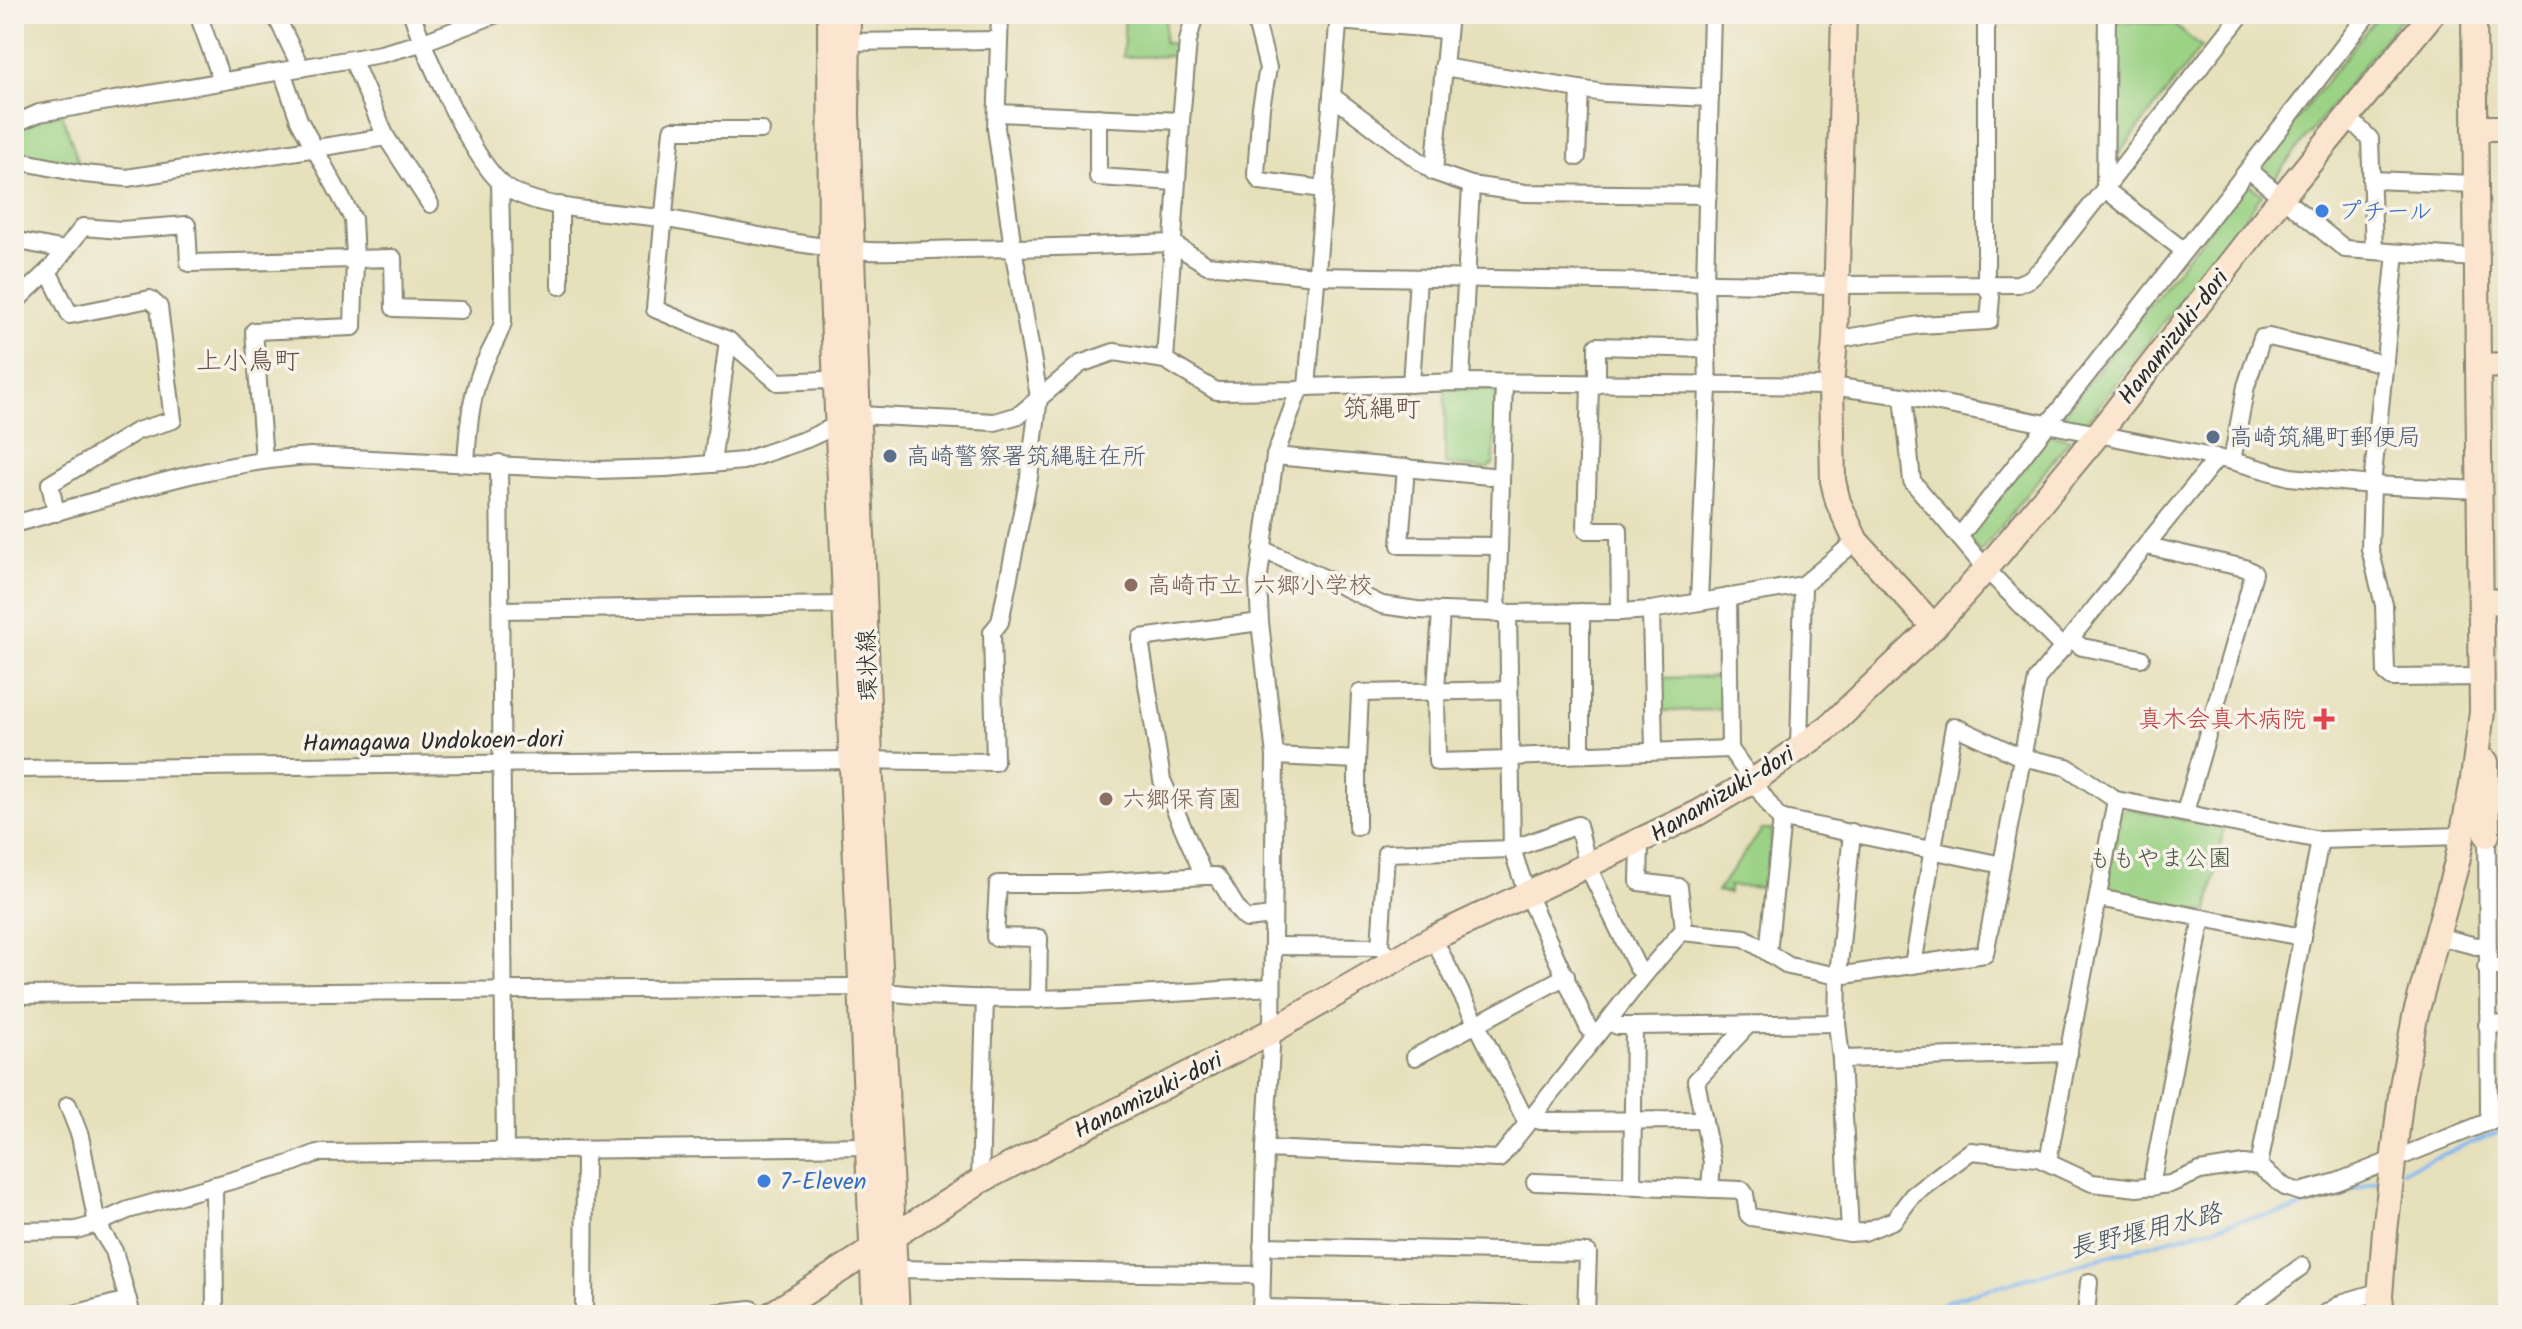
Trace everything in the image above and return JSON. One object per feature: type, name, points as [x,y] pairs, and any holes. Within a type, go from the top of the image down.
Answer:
[{"type":"street","points":[[198,14],[222,81]]},
{"type":"street","points":[[275,14],[301,68]]},
{"type":"street","points":[[412,14],[421,43],[459,120],[500,182],[522,196],[560,205],[663,218],[841,249],[1172,243],[1207,265],[1316,276],[1836,285],[1986,285],[2018,284],[2030,279],[2043,267],[2242,14]]},
{"type":"street","points":[[14,124],[39,113],[381,54],[421,43],[497,14]]},
{"type":"street","name":"環状線","points":[[830,14],[871,990],[869,1146],[875,1315]]},
{"type":"street","name":"環状線","points":[[841,249],[848,14]]},
{"type":"street","points":[[1000,14],[996,128],[1039,397]]},
{"type":"street","points":[[1165,360],[1181,121],[1188,41],[1195,14]]},
{"type":"street","points":[[1254,14],[1268,68],[1261,107],[1256,174],[1260,181],[1324,189]]},
{"type":"street","points":[[1699,601],[1708,387],[1705,282],[1712,14]]},
{"type":"street","points":[[1844,14],[1831,386],[1833,481],[1838,502],[1856,541],[1934,627]]},
{"type":"street","points":[[1835,340],[1919,325],[1989,321],[1991,297],[1986,285],[1986,14]]},
{"type":"street","points":[[2105,189],[2107,14]]},
{"type":"street","points":[[1959,537],[2368,14]]},
{"type":"street","name":"Hanamizuki-dori","points":[[770,1315],[980,1181],[1272,1031],[1387,953],[1433,938],[1640,843],[1753,781],[1829,727],[1934,627],[1986,569],[2098,434],[2281,198],[2432,14]]},
{"type":"street","points":[[2474,14],[2482,712],[2497,835],[2486,945],[2489,1112],[2492,1121]]},
{"type":"street","points":[[1262,1246],[1588,1253],[1586,1315],[1261,1312],[1261,1275],[1265,1149],[1272,1031],[1275,756],[1258,583],[1275,456],[1283,427],[1303,388],[1316,276],[1338,17],[1448,22],[1434,172]]},
{"type":"street","points":[[846,42],[999,40]]},
{"type":"street","points":[[352,59],[386,137],[430,204]]},
{"type":"street","points":[[1443,67],[1604,93],[1710,98]]},
{"type":"street","points":[[264,459],[254,331],[353,327],[353,219],[299,120],[282,71]]},
{"type":"street","points":[[1577,157],[1580,89]]},
{"type":"street","points":[[1332,96],[1434,172],[1471,185],[1525,193],[1708,195]]},
{"type":"street","points":[[997,113],[1181,121]]},
{"type":"street","points":[[1098,117],[1098,177],[1176,182]]},
{"type":"street","points":[[2349,118],[2370,139],[2374,251]]},
{"type":"street","points":[[2475,128],[2508,128]]},
{"type":"street","points":[[761,130],[672,130],[655,309],[728,340],[778,382],[826,380]]},
{"type":"street","points":[[14,160],[84,174],[127,178],[386,137]]},
{"type":"street","points":[[2249,170],[2345,249],[2476,258]]},
{"type":"street","points":[[2371,180],[2476,184]]},
{"type":"street","points":[[466,462],[475,389],[503,322],[500,182]]},
{"type":"street","points":[[1461,382],[1471,185]]},
{"type":"street","points":[[2105,189],[2183,250]]},
{"type":"street","points":[[560,205],[560,286]]},
{"type":"street","points":[[14,303],[48,271],[83,227],[121,230],[187,225],[189,263],[393,258],[394,308],[461,310]]},
{"type":"street","points":[[14,240],[65,250]]},
{"type":"street","points":[[2396,253],[2372,485],[2370,549],[2384,605],[2388,677],[2483,677]]},
{"type":"street","points":[[48,271],[70,315],[150,299],[159,307],[173,420],[137,431],[50,484],[56,513]]},
{"type":"street","points":[[1411,384],[1418,278]]},
{"type":"street","points":[[1682,932],[1745,938],[1789,966],[1838,976],[1985,954],[2037,679],[2224,459],[2262,338],[2269,337],[2385,364]]},
{"type":"street","points":[[712,464],[728,340]]},
{"type":"street","points":[[1620,612],[1619,530],[1586,530],[1597,346],[1707,349]]},
{"type":"street","points":[[14,524],[264,459],[310,456],[595,470],[743,461],[774,452],[848,420],[995,422],[1019,415],[1080,364],[1114,352],[1165,360],[1216,391],[1461,382],[1831,386],[1903,396],[2098,434],[2224,459],[2290,477],[2479,490]]},
{"type":"street","points":[[2478,366],[2508,365]]},
{"type":"street","points":[[1504,383],[1499,546],[1509,690],[1512,849],[1527,894],[1588,1027],[1596,1036]]},
{"type":"street","points":[[1903,396],[1912,481],[1986,569],[2068,644],[2141,658]]},
{"type":"street","name":"Hamagawa Undokoen-dori","points":[[14,769],[995,762],[992,632],[1000,622],[1029,477],[1039,397]]},
{"type":"street","name":"環状線","points":[[848,420],[846,605],[862,761]]},
{"type":"street","points":[[1275,456],[1501,477]]},
{"type":"street","points":[[499,463],[505,1151]]},
{"type":"street","points":[[1406,467],[1400,545],[1499,546]]},
{"type":"street","points":[[1262,549],[1382,605],[1503,613],[1620,612],[1651,610],[1803,585],[1856,541]]},
{"type":"street","points":[[2147,546],[2245,568],[2254,573],[2185,812]]},
{"type":"street","points":[[1799,748],[1803,585]]},
{"type":"street","points":[[1728,597],[1730,749],[1782,818],[2002,865]]},
{"type":"street","points":[[2482,602],[2508,601]]},
{"type":"street","points":[[501,610],[846,605]]},
{"type":"street","points":[[1651,610],[1654,751]]},
{"type":"street","points":[[1441,611],[1436,690],[1437,762],[1730,749]]},
{"type":"street","points":[[1581,612],[1581,754]]},
{"type":"street","points":[[1204,876],[1162,780],[1141,638],[1260,622]]},
{"type":"street","points":[[1357,827],[1360,693],[1509,690]]},
{"type":"street","points":[[2323,1315],[2344,1302],[2382,1303],[2392,1161],[2408,1050],[2462,836],[2482,712]]},
{"type":"street","points":[[1913,965],[1954,726],[2021,757],[2067,767],[2116,800],[2320,840],[2497,835]]},
{"type":"street","points":[[1275,756],[1357,760]]},
{"type":"street","points":[[2048,1161],[2116,800]]},
{"type":"street","points":[[1768,953],[1782,818]]},
{"type":"street","points":[[1273,946],[1387,953],[1386,853],[1512,849],[1578,825],[1588,867],[1637,967],[1645,974]]},
{"type":"street","points":[[1850,1233],[1837,1023],[1838,976],[1852,832]]},
{"type":"street","points":[[2259,1166],[2320,840]]},
{"type":"street","points":[[1265,1149],[1499,1159],[1684,929],[1679,887],[1639,882],[1640,843]]},
{"type":"street","points":[[1038,1000],[1039,938],[995,937],[998,884],[1076,884],[1216,876],[1247,919],[1272,916]]},
{"type":"street","points":[[2098,898],[2302,937]]},
{"type":"street","points":[[2153,1187],[2202,918]]},
{"type":"street","points":[[2437,936],[2476,946],[2486,945]]},
{"type":"street","points":[[1433,938],[1520,1113],[1530,1120],[1704,1120]]},
{"type":"street","points":[[2486,967],[2508,967]]},
{"type":"street","points":[[1415,1057],[1566,976]]},
{"type":"street","points":[[14,995],[848,987],[1038,1000],[1271,987]]},
{"type":"street","name":"環状線","points":[[871,990],[894,1236],[897,1315]]},
{"type":"street","points":[[980,1181],[985,998]]},
{"type":"street","points":[[1608,1022],[1634,1026],[1837,1023]]},
{"type":"street","points":[[2487,1025],[2508,1024]]},
{"type":"street","points":[[1710,1189],[1712,1162],[1696,1081],[1748,1025]]},
{"type":"street","points":[[1632,1185],[1634,1026]]},
{"type":"street","points":[[1841,1059],[2069,1053]]},
{"type":"street","points":[[68,1105],[80,1136],[97,1224],[114,1251],[130,1308],[70,1315]]},
{"type":"street","points":[[1535,1182],[1742,1190],[1751,1217],[1850,1233],[1864,1232],[1894,1220],[1914,1195],[1971,1151],[2048,1161],[2077,1178],[2103,1186],[2153,1187],[2170,1184],[2200,1171],[2244,1164],[2259,1166],[2285,1187],[2300,1192],[2337,1182],[2508,1114]]},
{"type":"street","points":[[14,1231],[76,1230],[128,1210],[290,1164],[317,1153],[869,1146]]},
{"type":"street","points":[[584,1315],[585,1151]]},
{"type":"street","points":[[214,1185],[215,1315]]},
{"type":"street","points":[[2237,1315],[2302,1266]]},
{"type":"street","points":[[895,1269],[1261,1275]]},
{"type":"street","points":[[2086,1315],[2089,1282]]},
{"type":"street","points":[[694,1315],[751,1309],[759,1315]]},
{"type":"street","points":[[2503,1315],[2508,1311]]},
{"type":"green space","points":[[1125,14],[1166,14],[1164,43],[1182,44],[1181,56],[1123,57]]},
{"type":"green space","points":[[2379,14],[2404,14],[2272,181],[2259,167]]},
{"type":"green space","points":[[2115,22],[2173,24],[2201,47],[2119,154],[2115,155]]},
{"type":"green space","points":[[62,114],[80,166],[14,153],[14,131],[44,117]]},
{"type":"green space","points":[[2244,185],[2250,185],[2262,195],[2085,423],[2062,419],[2062,416]]},
{"type":"green space","points":[[1445,388],[1492,389],[1496,394],[1494,463],[1487,469],[1445,464]]},
{"type":"green space","points":[[2049,434],[2070,439],[1980,553],[1967,537]]},
{"type":"green space","points":[[1722,676],[1722,710],[1658,711],[1658,678]]},
{"type":"green space","name":"ももやま公園","points":[[2127,808],[2224,828],[2208,912],[2109,891],[2119,814]]},
{"type":"green space","points":[[1762,830],[1772,830],[1767,888],[1729,886],[1729,893],[1717,891]]},
{"type":"waterway","name":"長野堰用水路","points":[[2402,1171],[2508,1128]]},
{"type":"waterway","name":"長野堰用水路","points":[[1920,1315],[1947,1301],[1973,1293],[2241,1220],[2290,1211],[2379,1180]]},
{"type":"place","name":"プチール","points":[[2322,211]]},
{"type":"place","name":"高崎筑縄町郵便局","points":[[2213,437]]},
{"type":"place","name":"高崎警察署筑縄駐在所","points":[[890,456]]},
{"type":"place","name":"高崎市立 六郷小学校","points":[[1131,585]]},
{"type":"place","name":"真木会真木病院","points":[[2324,719]]},
{"type":"place","name":"六郷保育園","points":[[1106,799]]},
{"type":"place","name":"7-Eleven","points":[[764,1181]]},
{"type":"district","name":"上小鳥町","points":[[248,360]]},
{"type":"district","name":"筑縄町","points":[[1382,408]]}]
